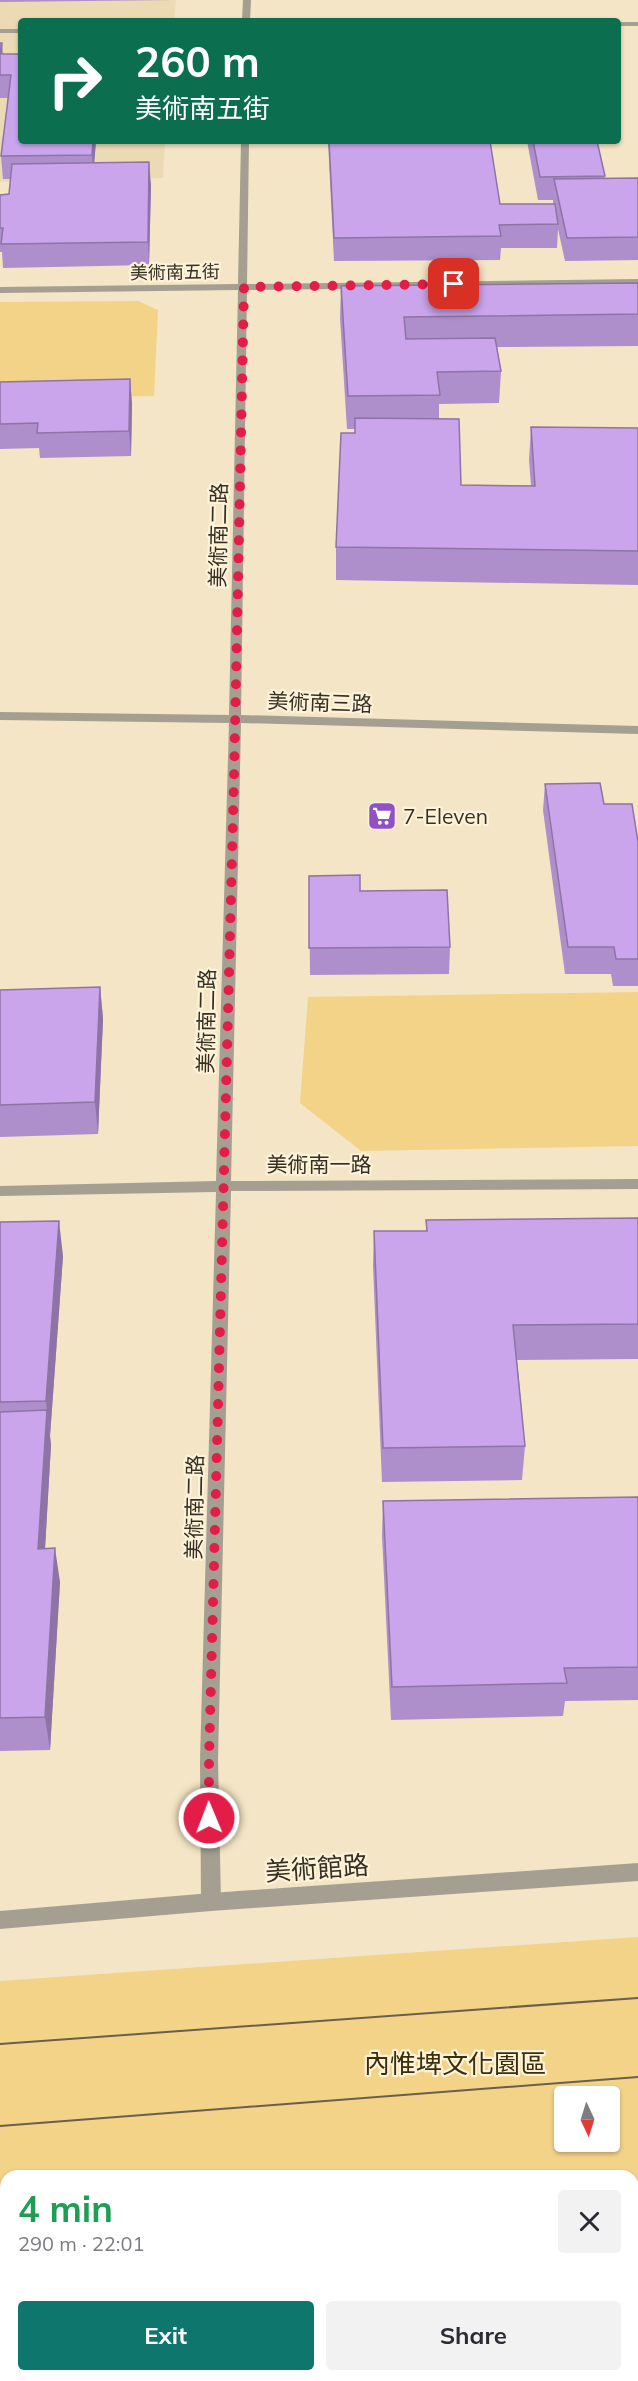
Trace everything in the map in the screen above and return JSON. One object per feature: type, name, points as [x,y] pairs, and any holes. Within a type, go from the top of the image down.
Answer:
[{"type":"street","points":[[246,18],[247,0]]},
{"type":"street","points":[[621,24],[638,24]]},
{"type":"street","points":[[0,31],[18,31]]},
{"type":"street","name":"美術南二路","points":[[211,1902],[209,1760],[236,719],[245,144]]},
{"type":"street","name":"美術南五街","points":[[0,290],[638,282]]},
{"type":"street","name":"美術南三路","points":[[0,716],[236,719],[638,730]]},
{"type":"street","name":"美術南一路","points":[[0,1191],[223,1186],[638,1184]]},
{"type":"street","name":"美術館路","points":[[0,1920],[211,1902],[638,1872]]},
{"type":"shaded area","points":[[0,0],[176,0],[174,18],[18,18],[18,144],[165,144],[163,178],[0,182]]},
{"type":"green space","points":[[138,301],[158,310],[154,396],[0,398],[0,302]]},
{"type":"green space","points":[[638,992],[638,1146],[361,1151],[300,1103],[308,997]]},
{"type":"green space","name":"內惟埤文化園區","points":[[638,1937],[638,2170],[0,2170],[0,1981]]},
{"type":"building","points":[[0,43],[2,43],[1,54],[18,54],[18,144],[93,144],[92,155],[1,156],[11,75],[0,75]]},
{"type":"building","points":[[329,144],[490,144],[500,204],[555,204],[558,224],[499,225],[501,236],[334,238]]},
{"type":"building","points":[[534,144],[598,144],[605,176],[540,177]]},
{"type":"building","points":[[149,162],[148,242],[1,244],[3,228],[0,228],[0,195],[9,194],[12,164]]},
{"type":"building","points":[[638,178],[638,237],[567,238],[554,179]]},
{"type":"building","points":[[638,283],[638,314],[404,317],[406,339],[495,338],[501,371],[437,372],[440,395],[348,396],[341,286]]},
{"type":"building","points":[[130,379],[129,431],[37,433],[38,423],[0,424],[0,382]]},
{"type":"building","points":[[355,418],[459,419],[461,485],[535,486],[531,427],[638,428],[638,551],[336,547],[341,433],[355,433]]},
{"type":"building","points":[[600,783],[604,804],[632,804],[638,842],[638,959],[616,959],[614,947],[568,947],[545,784]]},
{"type":"building","points":[[360,875],[360,891],[447,890],[450,947],[309,948],[309,876]]},
{"type":"building","points":[[100,987],[95,1102],[0,1105],[0,990]]},
{"type":"building","points":[[638,1218],[638,1324],[513,1325],[525,1446],[383,1448],[374,1231],[427,1231],[426,1220]]},
{"type":"building","points":[[59,1221],[46,1401],[0,1402],[0,1222]]},
{"type":"building","points":[[47,1410],[38,1549],[55,1548],[45,1717],[0,1718],[0,1412]]},
{"type":"building","points":[[638,1497],[638,1667],[564,1668],[567,1683],[392,1687],[383,1501]]},
{"type":"tram line","points":[[0,2044],[638,1998]]},
{"type":"tram line","points":[[0,2126],[638,2077]]},
{"type":"place","name":"7-Eleven","points":[[382,816]]},
{"type":"route","points":[[209,1818],[244,287],[454,284]]}]
